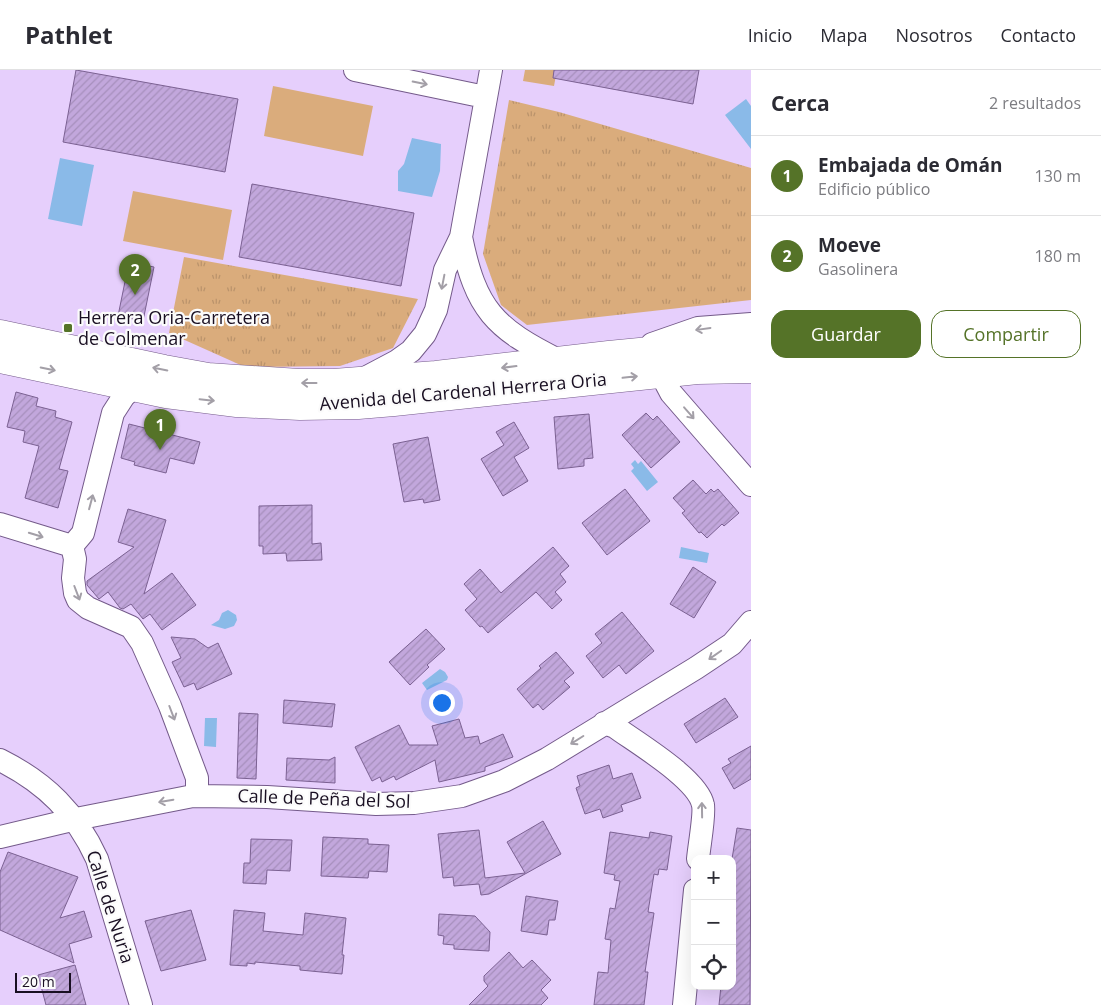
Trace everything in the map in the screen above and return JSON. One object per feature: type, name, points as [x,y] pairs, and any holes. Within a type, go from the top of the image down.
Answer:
[{"type":"main road","name":"Avenida del Cardenal Herrera Oria","points":[[0,334],[164,370],[208,377],[299,383],[358,381],[469,371],[627,353],[751,343]]},
{"type":"main road","name":"Avenida del Cardenal Herrera Oria","points":[[0,358],[166,394],[237,403],[300,406],[394,402],[697,370],[751,369]]},
{"type":"street","points":[[355,70],[486,97]]},
{"type":"street","points":[[358,381],[398,361],[411,351],[426,334],[436,310],[445,270],[461,237],[491,70]]},
{"type":"street","points":[[461,237],[475,290],[492,315],[516,338],[560,361]]},
{"type":"street","name":"Avenida del Cardenal Herrera Oria","points":[[627,353],[698,328],[751,324]]},
{"type":"street","points":[[661,374],[672,392],[751,485]]},
{"type":"street","points":[[72,546],[83,533],[113,414],[124,396],[133,388]]},
{"type":"street","points":[[0,524],[72,546]]},
{"type":"street","points":[[72,546],[75,559],[72,578],[78,600],[88,608],[131,627],[142,643],[170,706],[197,778],[197,790],[194,796]]},
{"type":"street","name":"Calle de Peña del Sol","points":[[0,837],[194,796],[376,804],[414,803],[462,796],[504,781],[547,759],[732,644],[751,622]]},
{"type":"street","points":[[604,723],[616,727],[677,770],[698,794],[703,805],[698,855]]},
{"type":"street","name":"Calle de Nuria","points":[[0,760],[44,789],[65,807],[88,838],[97,859],[141,1005]]},
{"type":"street","points":[[684,1005],[694,900]]},
{"type":"green space","points":[[525,70],[557,70],[554,86],[523,81]]},
{"type":"green space","points":[[273,86],[373,106],[363,156],[264,136]]},
{"type":"green space","points":[[509,100],[559,112],[751,168],[751,300],[527,325],[501,305],[483,254]]},
{"type":"green space","points":[[133,191],[232,210],[223,260],[123,241]]},
{"type":"green space","points":[[184,257],[418,299],[393,348],[340,366],[245,367],[169,333]]},
{"type":"water","points":[[746,99],[751,106],[751,149],[725,115]]},
{"type":"water","points":[[412,138],[441,144],[440,171],[432,197],[398,191],[398,171],[404,164]]},
{"type":"water","points":[[60,158],[94,165],[82,226],[48,219]]},
{"type":"water","points":[[635,460],[638,464],[641,461],[658,482],[647,491],[631,471],[634,468],[631,464]]},
{"type":"water","points":[[681,547],[709,553],[707,563],[679,558]]},
{"type":"water","points":[[228,610],[236,615],[237,620],[234,626],[225,629],[211,625],[219,620],[222,613]]},
{"type":"water","points":[[440,669],[445,672],[448,677],[447,680],[427,690],[422,683]]},
{"type":"water","points":[[205,718],[217,718],[216,747],[204,746]]},
{"type":"building","points":[[76,70],[238,99],[225,172],[63,142]]},
{"type":"building","points":[[554,70],[699,70],[693,104],[553,78]]},
{"type":"building","points":[[252,184],[414,213],[401,286],[239,257]]},
{"type":"building","points":[[129,262],[154,267],[143,321],[118,316]]},
{"type":"building","points":[[16,392],[38,398],[36,406],[56,411],[55,417],[72,422],[59,469],[68,471],[58,508],[25,498],[39,446],[23,442],[25,431],[7,427]]},
{"type":"building","points":[[646,413],[653,420],[657,416],[680,442],[651,468],[622,435]]},
{"type":"building","points":[[589,414],[593,458],[584,459],[584,466],[558,469],[554,417]]},
{"type":"building","points":[[514,422],[529,448],[514,457],[528,481],[503,496],[481,459],[504,445],[496,432]]},
{"type":"building","points":[[129,424],[200,442],[194,464],[170,458],[166,473],[134,465],[135,462],[121,458]]},
{"type":"building","points":[[428,437],[440,500],[424,503],[423,499],[404,502],[393,444]]},
{"type":"building","points":[[693,480],[706,494],[711,489],[714,492],[718,489],[739,513],[724,526],[722,524],[707,538],[701,532],[699,533],[682,513],[685,511],[673,498]]},
{"type":"building","points":[[625,489],[650,521],[607,555],[582,523]]},
{"type":"building","points":[[312,505],[312,544],[321,543],[322,560],[287,561],[286,553],[263,554],[263,546],[259,546],[259,506]]},
{"type":"building","points":[[128,509],[166,520],[144,594],[172,573],[196,605],[162,630],[150,614],[143,619],[131,604],[123,609],[120,608],[108,592],[99,599],[87,585],[87,581],[134,547],[118,542]]},
{"type":"building","points":[[553,547],[569,566],[560,574],[566,582],[555,592],[562,600],[552,609],[536,592],[488,633],[482,626],[480,627],[465,610],[477,599],[464,584],[480,569],[501,593]]},
{"type":"building","points":[[693,567],[716,582],[694,618],[670,604]]},
{"type":"building","points":[[622,612],[654,651],[626,674],[619,665],[603,678],[586,656],[602,643],[595,634]]},
{"type":"building","points":[[426,629],[445,649],[427,665],[429,667],[410,685],[389,662]]},
{"type":"building","points":[[171,637],[195,639],[208,648],[218,643],[232,674],[197,690],[194,683],[184,687],[172,662],[181,658]]},
{"type":"building","points":[[556,652],[574,673],[564,681],[570,687],[543,710],[538,704],[533,708],[517,689],[541,668],[539,666]]},
{"type":"building","points":[[725,698],[738,717],[696,743],[684,724]]},
{"type":"building","points":[[284,700],[335,704],[332,727],[283,723]]},
{"type":"building","points":[[239,713],[258,714],[256,779],[237,778]]},
{"type":"building","points":[[459,719],[465,738],[478,736],[480,744],[503,734],[513,757],[485,767],[485,771],[439,782],[435,760],[396,780],[394,776],[382,782],[380,777],[372,781],[355,747],[399,725],[409,745],[438,745],[432,726]]},
{"type":"building","points":[[751,746],[751,779],[734,789],[722,768],[731,763],[728,759]]},
{"type":"building","points":[[335,757],[335,783],[286,780],[287,758],[329,760]]},
{"type":"building","points":[[609,765],[613,779],[632,773],[641,798],[621,805],[623,811],[603,818],[600,809],[585,814],[576,788],[580,786],[577,776]]},
{"type":"building","points":[[543,821],[561,854],[489,894],[481,895],[479,884],[454,886],[453,877],[443,878],[438,834],[479,830],[485,878],[525,873],[507,842]]},
{"type":"building","points":[[737,828],[751,830],[750,1005],[719,1005],[721,990],[736,990],[736,855],[733,855]]},
{"type":"building","points":[[610,832],[649,838],[650,832],[672,836],[667,870],[659,869],[658,875],[654,874],[648,912],[654,913],[645,972],[648,972],[644,1005],[594,1005],[598,972],[608,973],[611,940],[605,939],[610,908],[615,909],[620,881],[614,880],[615,875],[604,873]]},
{"type":"building","points":[[323,837],[368,839],[368,844],[389,845],[387,872],[369,871],[368,878],[321,876]]},
{"type":"building","points":[[251,839],[292,840],[290,871],[267,870],[266,884],[243,883],[244,863],[250,863]]},
{"type":"building","points":[[8,852],[78,877],[60,918],[84,911],[92,937],[69,944],[74,963],[0,930],[0,872]]},
{"type":"building","points":[[526,896],[558,901],[555,920],[549,920],[547,935],[521,931]]},
{"type":"building","points":[[191,910],[206,960],[161,971],[145,921]]},
{"type":"building","points":[[234,910],[265,913],[263,931],[303,935],[305,913],[346,918],[342,974],[300,970],[300,966],[255,962],[255,964],[247,963],[247,966],[230,965]]},
{"type":"building","points":[[439,914],[475,916],[490,932],[489,951],[454,949],[454,945],[443,944],[444,936],[438,935]]},
{"type":"building","points":[[509,952],[523,968],[532,960],[551,980],[541,990],[548,998],[541,1005],[469,1005],[488,986],[484,981],[484,976]]},
{"type":"building","points":[[75,965],[86,1005],[46,1005],[38,975]]},
{"type":"place","name":"Moeve","points":[[135,295]]},
{"type":"place","name":"Herrera Oria-Carretera de Colmenar","points":[[68,328]]},
{"type":"place","name":"Embajada de Omán","points":[[160,450]]}]
